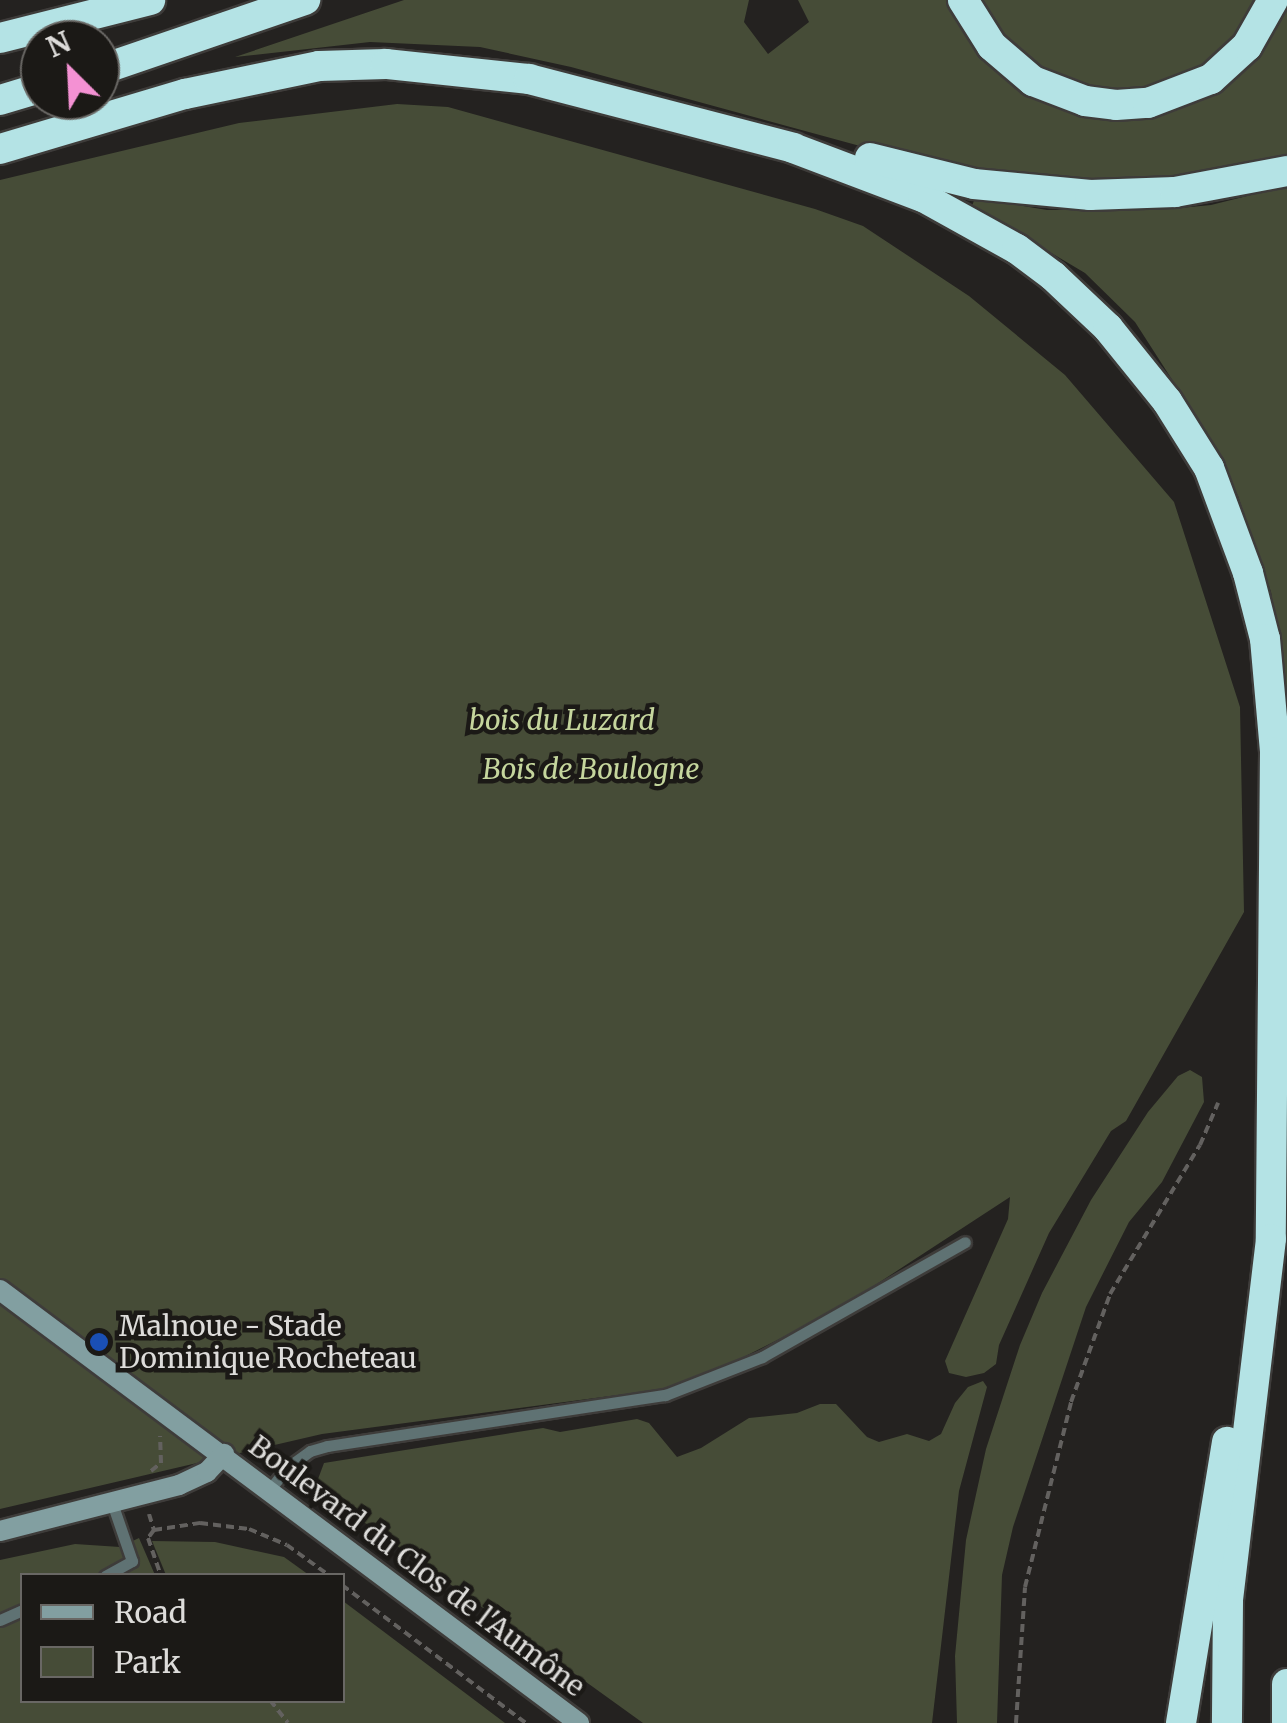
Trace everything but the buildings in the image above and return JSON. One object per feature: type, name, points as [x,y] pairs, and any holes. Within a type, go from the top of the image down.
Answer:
[{"type":"highway","points":[[5,36],[64,0]]},
{"type":"highway","points":[[5,36],[150,0]]},
{"type":"highway","points":[[120,63],[306,0]]},
{"type":"highway","points":[[964,0],[992,46],[1033,81],[1086,101],[1116,105],[1148,103],[1211,79],[1247,46],[1273,0]]},
{"type":"highway","points":[[0,149],[259,75],[319,66],[386,64],[529,79],[793,148],[923,198],[1017,249],[1052,276],[1108,328],[1167,400],[1225,504],[1265,639],[1275,752],[1271,1239],[1228,1601],[1227,1723]]},
{"type":"highway","points":[[793,148],[833,148],[974,184],[1051,194],[1176,192],[1287,172]]},
{"type":"highway","points":[[1181,1723],[1236,1390],[1259,1358]]},
{"type":"highway","points":[[1287,1684],[1287,1723]]},
{"type":"main road","points":[[0,1290],[224,1454]]},
{"type":"main road","name":"Boulevard du Clos de l'Aumône","points":[[0,1532],[195,1480],[224,1454],[578,1723]]},
{"type":"lane","points":[[270,1489],[288,1467],[310,1451],[328,1446],[665,1395],[762,1357],[966,1242]]},
{"type":"lane","points":[[110,1573],[132,1561],[112,1503]]},
{"type":"path","points":[[1016,1723],[1024,1587],[1071,1402],[1110,1294],[1200,1145],[1218,1103]]},
{"type":"path","points":[[160,1573],[148,1538],[154,1530],[200,1523],[234,1526],[270,1536],[326,1573]]},
{"type":"path","points":[[345,1587],[526,1723]]},
{"type":"path","points":[[272,1703],[288,1723]]},
{"type":"green space","points":[[404,0],[749,0],[744,22],[768,54],[809,22],[798,0],[950,0],[989,60],[1163,113],[1201,99],[1248,67],[1271,34],[1287,0],[1287,160],[1208,177],[1101,184],[926,164],[571,67],[480,47],[370,42],[235,57]]},
{"type":"green space","points":[[976,0],[1258,0],[1237,36],[1195,71],[1155,89],[1103,91],[1044,72],[1015,53]]},
{"type":"green space","name":"bois du Luzard","points":[[397,104],[448,107],[815,209],[863,226],[969,296],[1065,375],[1174,502],[1240,707],[1244,912],[1126,1121],[1111,1131],[1049,1233],[999,1345],[996,1364],[984,1373],[966,1377],[949,1373],[945,1361],[1008,1219],[1010,1197],[837,1310],[686,1386],[322,1434],[0,1509],[0,180],[239,123]]},
{"type":"green space","points":[[1287,186],[1287,693],[1271,592],[1238,496],[1207,434],[1135,322],[1085,273],[972,206],[975,198],[1047,210],[1170,209],[1211,205]]},
{"type":"green space","points":[[1190,1070],[1202,1077],[1204,1102],[1162,1182],[1129,1222],[1086,1307],[1013,1527],[1002,1575],[997,1723],[957,1723],[955,1656],[966,1540],[986,1449],[1020,1345],[1042,1293],[1091,1200],[1148,1112],[1178,1076]]},
{"type":"green space","points":[[983,1381],[987,1387],[959,1491],[932,1723],[643,1723],[315,1487],[324,1463],[543,1428],[560,1432],[637,1419],[649,1423],[677,1457],[701,1448],[749,1418],[797,1413],[820,1404],[836,1404],[867,1437],[879,1442],[907,1434],[929,1441],[941,1434],[955,1403],[968,1387]]},
{"type":"green space","points":[[139,1538],[154,1573],[20,1573],[20,1703],[345,1703],[345,1603],[505,1723],[0,1723],[0,1560],[75,1544],[120,1547]]},
{"type":"green space","points":[[152,1541],[215,1542],[284,1557],[306,1573],[165,1573]]},
{"type":"place","name":"Malnoue - Stade Dominique Rocheteau","points":[[99,1342]]},
{"type":"park label","name":"Bois de Boulogne","points":[[591,769]]}]
